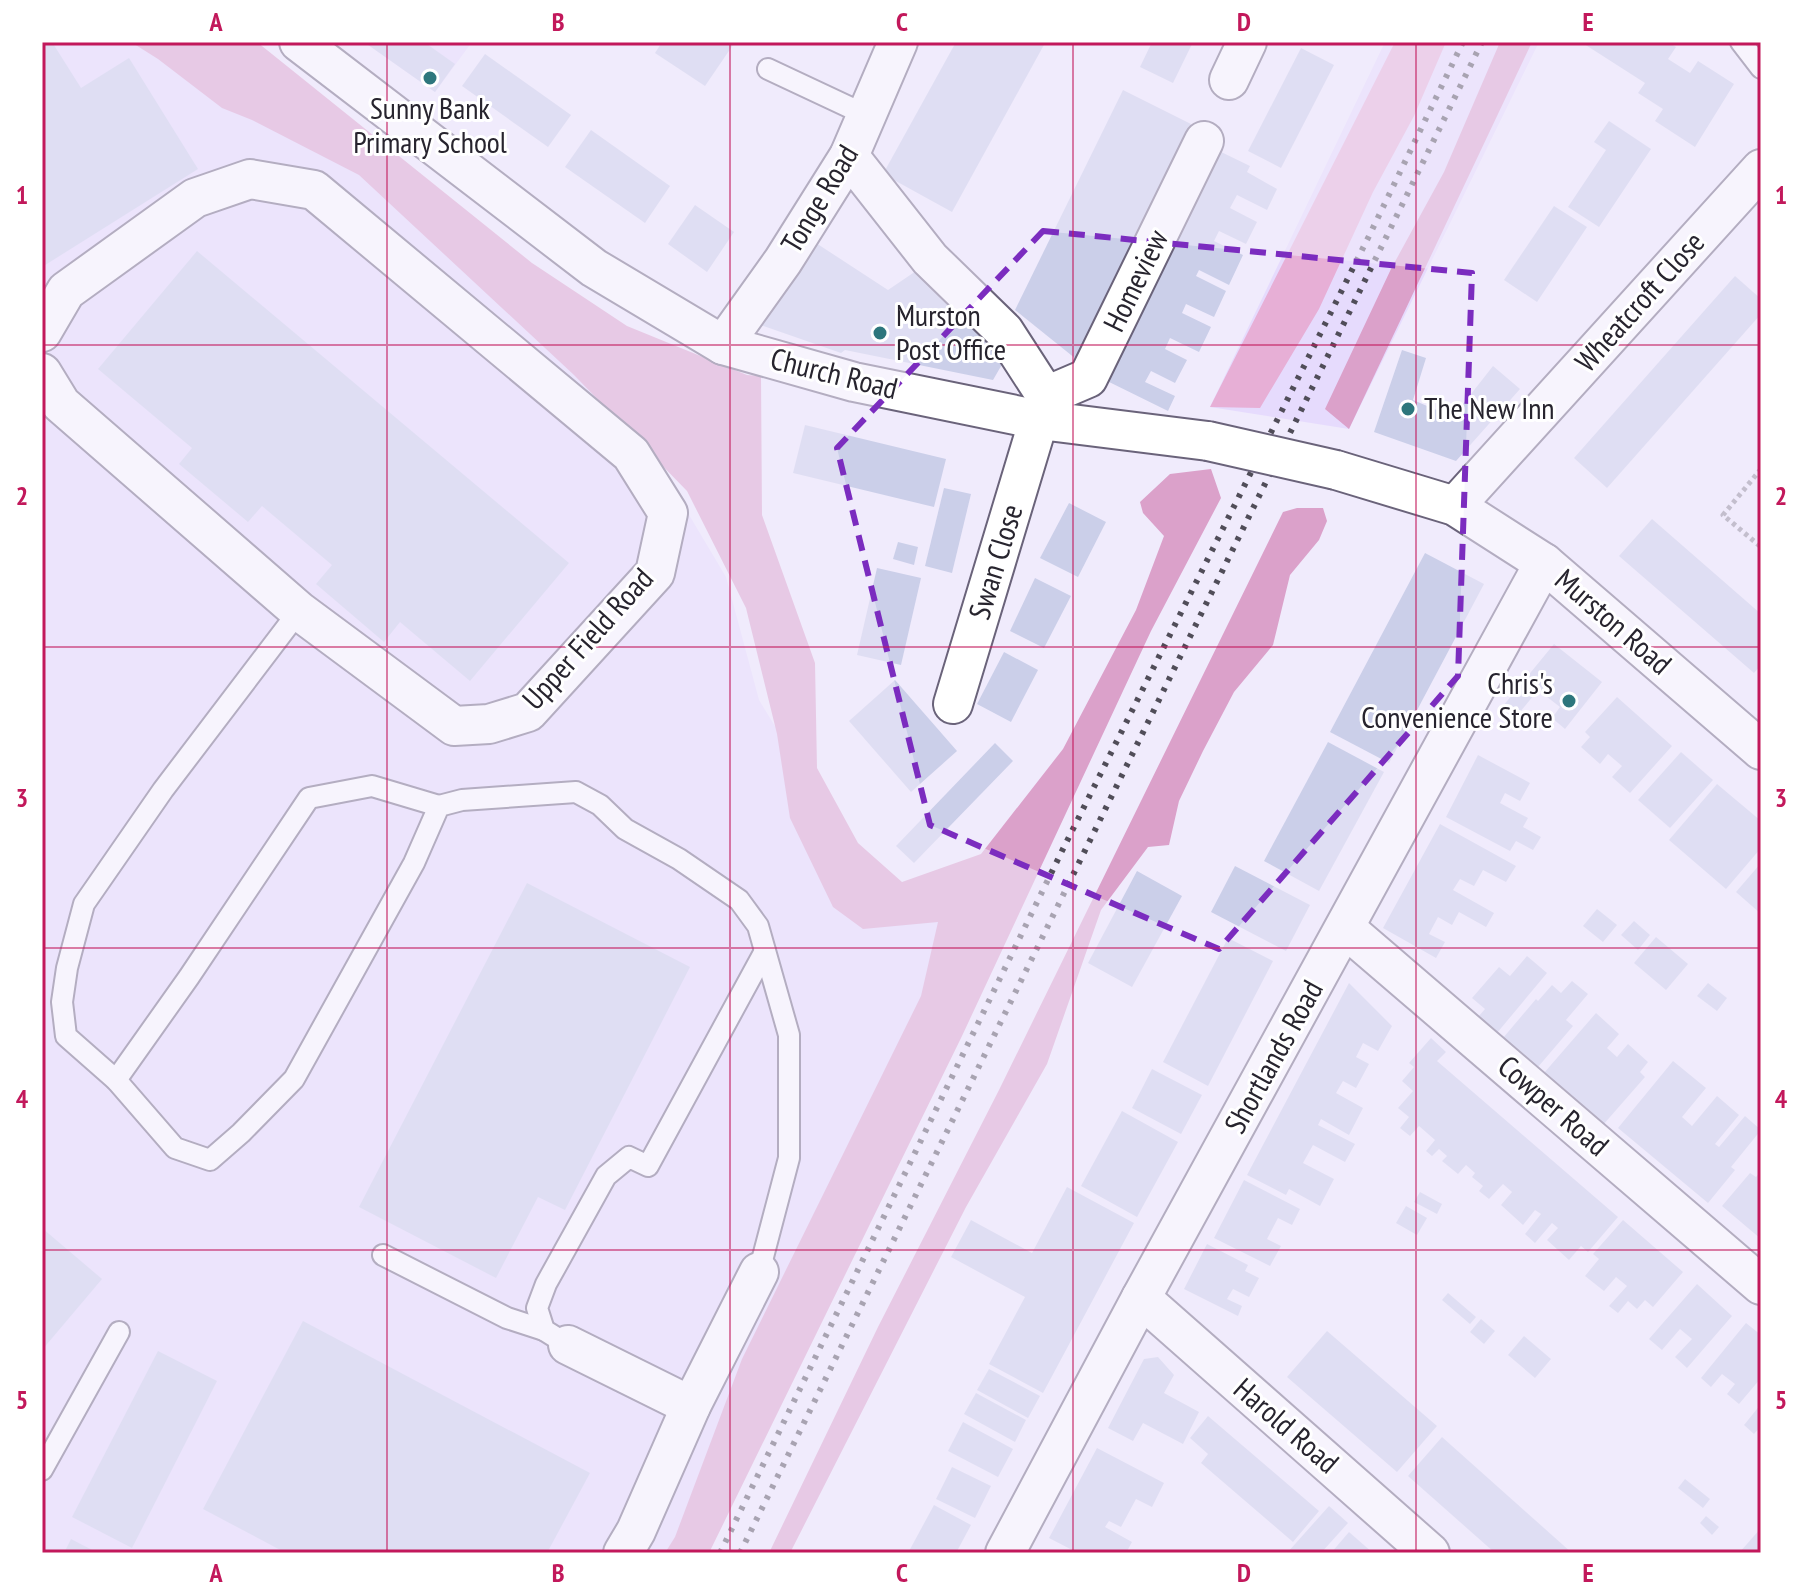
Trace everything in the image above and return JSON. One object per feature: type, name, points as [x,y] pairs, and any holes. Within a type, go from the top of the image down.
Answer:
[{"type":"street","name":"Church Road","points":[[299,42],[594,268],[723,345],[854,382],[1043,408],[1208,441],[1336,470],[1455,506]]},
{"type":"street","name":"Tonge Road","points":[[723,345],[783,261],[849,156],[898,42]]},
{"type":"street","points":[[1229,80],[1247,42]]},
{"type":"street","name":"Homeview","points":[[1043,408],[1088,378],[1204,141]]},
{"type":"street","points":[[849,156],[930,259],[1004,331],[1043,408]]},
{"type":"street","name":"Wheatcroft Close","points":[[1455,506],[1761,169]]},
{"type":"street","name":"Upper Field Road","points":[[42,332],[66,291],[195,198],[250,179],[314,190],[631,454],[668,513],[655,573],[528,712],[489,724],[454,726],[299,611],[48,391]]},
{"type":"street","name":"Swan Close","points":[[953,704],[1043,408]]},
{"type":"street","name":"Murston Road","points":[[1455,506],[1544,563],[1761,750]]},
{"type":"street","name":"Shortlands Road","points":[[1005,1553],[1141,1298],[1544,563]]},
{"type":"street","name":"Cowper Road","points":[[1345,928],[1761,1285]]},
{"type":"street","points":[[623,1553],[636,1531],[691,1406],[759,1272]]},
{"type":"street","name":"Harold Road","points":[[1141,1298],[1430,1553]]},
{"type":"street","points":[[556,1337],[691,1406]]},
{"type":"lane","points":[[1741,42],[1761,68]]},
{"type":"lane","points":[[768,69],[866,115]]},
{"type":"lane","points":[[299,611],[163,790],[84,904],[67,968],[62,1002],[66,1036],[116,1080],[175,1148],[210,1160],[294,1079],[414,863],[439,806]]},
{"type":"lane","points":[[116,1080],[309,798],[372,786],[439,806],[462,800],[576,792],[600,805],[625,829],[679,859],[739,900],[758,926],[789,1035],[789,1158],[759,1272]]},
{"type":"lane","points":[[556,1337],[537,1308],[546,1284],[606,1176],[629,1157],[648,1166],[765,951]]},
{"type":"lane","points":[[383,1255],[507,1318],[556,1337]]},
{"type":"lane","points":[[42,1470],[119,1332]]},
{"type":"path","points":[[1761,469],[1723,515],[1761,547]]},
{"type":"highlighted area","points":[[1043,231],[1472,273],[1458,676],[1219,949],[930,825],[837,448]]},
{"type":"shaded area","points":[[42,42],[256,42],[576,325],[726,577],[759,700],[868,879],[995,950],[687,1553],[42,1553]]},
{"type":"shaded area","points":[[131,42],[257,42],[532,263],[627,326],[747,375],[761,376],[762,515],[815,663],[817,768],[858,843],[902,882],[981,854],[1063,749],[1136,610],[1164,536],[1143,513],[1140,502],[1170,474],[1211,469],[1221,498],[1151,631],[962,1036],[709,1553],[665,1553],[675,1537],[742,1359],[921,996],[938,922],[863,929],[833,907],[790,818],[777,734],[746,608],[687,491],[574,375],[359,175],[222,108]]},
{"type":"shaded area","name":"Sunny Bank Primary School","points":[[364,42],[472,42],[435,92]]},
{"type":"shaded area","points":[[1385,42],[1539,42],[1349,429],[1210,407]]},
{"type":"shaded area","points":[[1395,42],[1446,42],[1414,116],[1373,192],[1319,309],[1260,408],[1210,407]]},
{"type":"shaded area","points":[[1500,42],[1532,42],[1349,429],[1325,409],[1391,269],[1444,172]]},
{"type":"shaded area","points":[[1297,508],[1323,508],[1327,521],[1319,540],[1290,575],[1273,645],[1234,692],[1203,751],[1179,801],[1169,845],[1148,847],[1101,910],[1047,1064],[966,1207],[790,1553],[769,1553],[1283,512]]},
{"type":"building","points":[[42,42],[52,42],[81,88],[129,58],[198,169],[42,267]]},
{"type":"building","name":"Sunny Bank Primary School","points":[[364,42],[424,42],[455,64],[435,92]]},
{"type":"building","points":[[662,42],[735,42],[705,86],[655,53]]},
{"type":"building","points":[[956,42],[1045,43],[952,212],[883,174]]},
{"type":"building","points":[[1152,42],[1193,42],[1173,83],[1140,67]]},
{"type":"building","points":[[1581,42],[1668,42],[1676,47],[1668,59],[1690,73],[1698,61],[1734,84],[1695,147],[1655,121],[1663,109],[1638,93],[1645,83]]},
{"type":"building","points":[[1301,48],[1334,65],[1281,168],[1248,151]]},
{"type":"building","points":[[485,54],[571,115],[548,147],[462,86]]},
{"type":"building","points":[[1123,90],[1191,124],[1076,359],[1015,310]]},
{"type":"building","points":[[1609,121],[1651,149],[1599,227],[1568,207],[1606,150],[1594,142]]},
{"type":"building","points":[[591,130],[670,186],[645,223],[565,167]]},
{"type":"building","points":[[1213,148],[1250,166],[1247,172],[1277,189],[1267,210],[1237,195],[1230,208],[1257,222],[1246,244],[1219,231],[1214,241],[1243,255],[1229,285],[1199,270],[1196,276],[1226,291],[1214,317],[1186,304],[1182,313],[1211,327],[1199,352],[1170,338],[1165,349],[1187,360],[1175,383],[1151,371],[1145,382],[1175,396],[1168,411],[1101,378]]},
{"type":"building","points":[[695,205],[734,232],[707,272],[668,244]]},
{"type":"building","points":[[1554,206],[1587,227],[1537,302],[1504,280]]},
{"type":"building","points":[[816,243],[888,290],[916,271],[1004,361],[993,380],[845,350],[841,353],[758,324]]},
{"type":"building","points":[[197,251],[569,563],[470,681],[400,622],[384,642],[316,584],[332,565],[262,506],[248,522],[179,464],[192,448],[98,369]]},
{"type":"building","points":[[1735,276],[1761,299],[1761,314],[1607,488],[1574,458]]},
{"type":"building","name":"The New Inn","points":[[1402,350],[1426,358],[1413,400],[1453,417],[1493,366],[1520,389],[1456,461],[1374,432]]},
{"type":"building","points":[[805,425],[946,459],[934,507],[793,473]]},
{"type":"building","points":[[944,488],[971,494],[952,573],[925,566]]},
{"type":"building","points":[[1069,503],[1106,522],[1078,577],[1040,558]]},
{"type":"building","points":[[1652,519],[1761,614],[1761,665],[1754,673],[1619,556]]},
{"type":"building","points":[[898,542],[918,547],[914,565],[893,559]]},
{"type":"building","points":[[1425,553],[1484,584],[1389,763],[1330,732]]},
{"type":"building","points":[[877,568],[921,578],[901,665],[857,655]]},
{"type":"building","points":[[1035,578],[1071,596],[1044,648],[1010,631]]},
{"type":"building","points":[[1554,644],[1602,682],[1565,729],[1552,718],[1560,707],[1538,690],[1516,717],[1503,706]]},
{"type":"building","points":[[1004,652],[1038,670],[1011,722],[977,704]]},
{"type":"building","points":[[895,680],[957,751],[911,792],[849,721]]},
{"type":"building","points":[[1617,697],[1672,746],[1630,793],[1612,777],[1622,766],[1608,754],[1600,764],[1581,747],[1590,737],[1585,732]]},
{"type":"building","points":[[1328,742],[1384,772],[1319,891],[1264,861]]},
{"type":"building","points":[[995,743],[1013,761],[914,863],[896,846]]},
{"type":"building","points":[[1681,752],[1713,780],[1670,828],[1638,800]]},
{"type":"building","points":[[1478,755],[1530,783],[1520,801],[1505,793],[1500,803],[1528,818],[1523,827],[1541,837],[1533,850],[1516,841],[1510,851],[1446,817]]},
{"type":"building","points":[[1717,784],[1761,821],[1761,848],[1726,889],[1669,840]]},
{"type":"building","points":[[1440,824],[1516,866],[1506,882],[1483,870],[1474,886],[1460,879],[1453,890],[1494,913],[1486,927],[1459,912],[1452,925],[1438,917],[1429,934],[1445,942],[1436,958],[1383,928]]},
{"type":"building","points":[[1761,863],[1761,914],[1736,892]]},
{"type":"building","points":[[1235,866],[1310,905],[1286,951],[1211,912]]},
{"type":"building","points":[[1137,871],[1182,896],[1132,987],[1088,963]]},
{"type":"building","points":[[527,883],[690,967],[565,1210],[538,1197],[496,1278],[359,1207]]},
{"type":"building","points":[[1597,909],[1617,925],[1603,942],[1583,926]]},
{"type":"building","points":[[1634,921],[1650,935],[1638,950],[1621,935]]},
{"type":"building","points":[[1656,937],[1688,964],[1666,990],[1634,963]]},
{"type":"building","points":[[1228,938],[1273,961],[1208,1086],[1163,1062]]},
{"type":"building","points":[[1527,956],[1547,973],[1497,1033],[1478,1017],[1485,1009],[1472,998],[1499,967],[1510,976]]},
{"type":"building","points":[[1572,981],[1588,994],[1566,1020],[1573,1026],[1538,1067],[1503,1038],[1552,985],[1561,993]]},
{"type":"building","points":[[1349,983],[1392,1026],[1378,1051],[1363,1043],[1356,1057],[1369,1064],[1356,1088],[1343,1081],[1336,1093],[1363,1108],[1349,1135],[1321,1119],[1318,1125],[1355,1144],[1345,1162],[1313,1145],[1303,1163],[1334,1179],[1320,1206],[1289,1189],[1286,1195],[1247,1175]]},
{"type":"building","points":[[1708,983],[1727,998],[1717,1011],[1697,996]]},
{"type":"building","points":[[1596,1013],[1619,1034],[1607,1048],[1617,1057],[1628,1044],[1648,1062],[1640,1072],[1645,1077],[1603,1125],[1544,1073]]},
{"type":"building","points":[[1431,1038],[1446,1052],[1437,1061],[1618,1217],[1588,1252],[1581,1246],[1569,1260],[1547,1240],[1558,1228],[1552,1223],[1535,1243],[1525,1234],[1541,1214],[1535,1210],[1523,1225],[1501,1205],[1512,1192],[1503,1184],[1489,1199],[1479,1191],[1483,1186],[1472,1177],[1475,1173],[1466,1165],[1458,1174],[1442,1161],[1447,1156],[1439,1149],[1432,1156],[1426,1151],[1435,1140],[1419,1126],[1410,1136],[1400,1128],[1409,1117],[1398,1108],[1413,1091],[1402,1081],[1414,1067],[1409,1063]]},
{"type":"building","points":[[1673,1061],[1706,1088],[1682,1117],[1692,1126],[1717,1096],[1739,1115],[1715,1144],[1719,1147],[1745,1116],[1761,1130],[1731,1167],[1735,1170],[1708,1203],[1618,1128]]},
{"type":"building","points":[[1152,1069],[1202,1095],[1181,1134],[1132,1108]]},
{"type":"building","points":[[1122,1111],[1178,1142],[1137,1217],[1081,1186]]},
{"type":"building","points":[[1761,1171],[1761,1239],[1722,1206],[1750,1173],[1756,1177]]},
{"type":"building","points":[[1244,1180],[1300,1209],[1292,1225],[1278,1218],[1267,1239],[1281,1246],[1270,1266],[1214,1238]]},
{"type":"building","points":[[1067,1187],[1134,1223],[1043,1393],[989,1364],[1025,1297],[951,1257],[971,1220],[1032,1253]]},
{"type":"building","points":[[1420,1192],[1442,1204],[1437,1214],[1414,1202]]},
{"type":"building","points":[[1406,1206],[1427,1218],[1417,1235],[1396,1223]]},
{"type":"building","points":[[1623,1220],[1683,1272],[1653,1307],[1645,1300],[1637,1309],[1628,1301],[1618,1313],[1609,1306],[1627,1286],[1616,1277],[1604,1291],[1585,1276],[1599,1259],[1593,1254]]},
{"type":"building","points":[[42,1228],[102,1279],[42,1350]]},
{"type":"building","points":[[1207,1244],[1248,1265],[1245,1271],[1259,1278],[1249,1297],[1233,1289],[1227,1299],[1242,1306],[1238,1316],[1184,1289]]},
{"type":"building","points":[[1697,1284],[1732,1316],[1687,1368],[1675,1357],[1692,1339],[1680,1329],[1662,1350],[1649,1339]]},
{"type":"building","points":[[1448,1293],[1476,1317],[1470,1324],[1442,1300]]},
{"type":"building","points":[[1481,1319],[1495,1331],[1484,1344],[1470,1332]]},
{"type":"building","points":[[303,1321],[590,1473],[547,1553],[286,1553],[203,1509]]},
{"type":"building","points":[[1746,1323],[1761,1335],[1761,1378],[1739,1404],[1727,1394],[1735,1384],[1722,1374],[1711,1387],[1701,1378]]},
{"type":"building","points":[[1327,1331],[1437,1426],[1397,1472],[1287,1377]]},
{"type":"building","points":[[1524,1336],[1551,1359],[1535,1378],[1508,1355]]},
{"type":"building","points":[[158,1351],[217,1381],[132,1548],[72,1517]]},
{"type":"building","points":[[1158,1357],[1174,1375],[1164,1393],[1199,1412],[1183,1444],[1143,1423],[1133,1441],[1108,1428],[1144,1359]]},
{"type":"building","points":[[989,1369],[1040,1396],[1028,1418],[977,1390]]},
{"type":"building","points":[[976,1393],[1026,1420],[1015,1442],[964,1414]]},
{"type":"building","points":[[1761,1404],[1761,1426],[1754,1434],[1744,1425]]},
{"type":"building","points":[[1208,1416],[1319,1511],[1293,1542],[1201,1463],[1208,1454],[1190,1438]]},
{"type":"building","points":[[963,1422],[1013,1449],[998,1477],[948,1451]]},
{"type":"building","points":[[1442,1437],[1572,1553],[1495,1553],[1408,1476]]},
{"type":"building","points":[[1097,1448],[1164,1483],[1152,1507],[1136,1499],[1121,1527],[1109,1521],[1105,1527],[1132,1542],[1126,1553],[1078,1553],[1049,1538]]},
{"type":"building","points":[[952,1467],[991,1486],[975,1518],[936,1499]]},
{"type":"building","points":[[1685,1479],[1710,1499],[1703,1508],[1678,1488]]},
{"type":"building","points":[[934,1505],[971,1525],[956,1553],[908,1553]]},
{"type":"building","points":[[1329,1506],[1348,1523],[1321,1553],[1287,1553]]},
{"type":"building","points":[[1706,1516],[1719,1527],[1712,1535],[1700,1523]]},
{"type":"building","points":[[1761,1528],[1761,1553],[1739,1553]]},
{"type":"building","points":[[1349,1532],[1373,1553],[1331,1553]]},
{"type":"building","points":[[71,1539],[98,1553],[64,1553]]},
{"type":"railway","points":[[720,1553],[1061,853],[1463,42]]},
{"type":"railway","points":[[740,1553],[1482,42]]},
{"type":"place","name":"Sunny Bank Primary School","points":[[430,78]]},
{"type":"place","name":"Murston Post Office","points":[[880,333]]},
{"type":"place","name":"The New Inn","points":[[1408,409]]},
{"type":"place","name":"Chris's Convenience Store","points":[[1569,701]]}]
